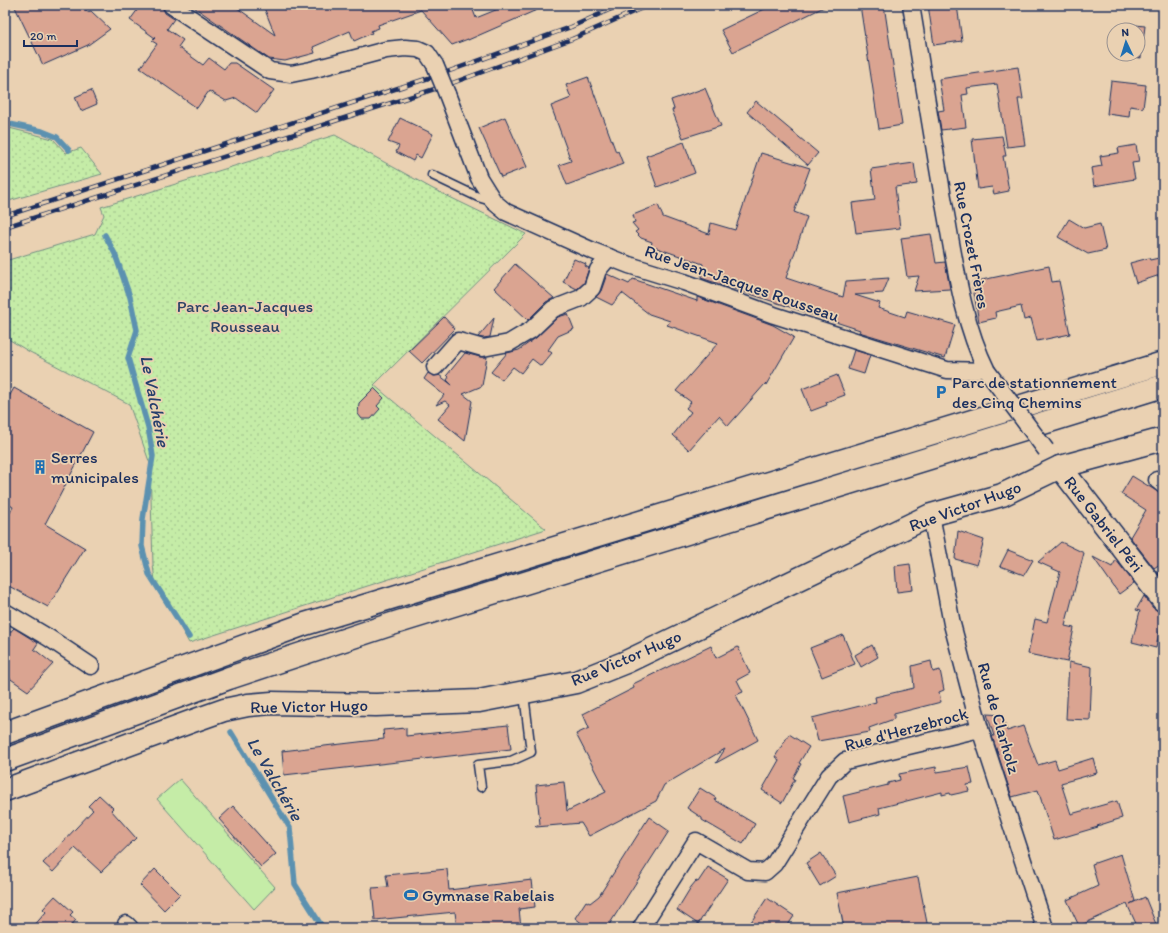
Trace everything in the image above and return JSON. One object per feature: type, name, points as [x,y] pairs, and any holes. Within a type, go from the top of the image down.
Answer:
[{"type":"main road","points":[[5,733],[305,624],[1163,363]]},
{"type":"main road","points":[[5,760],[229,678],[392,624],[1163,386]]},
{"type":"main road","name":"Rue Victor Hugo","points":[[5,790],[224,710],[248,705],[376,705],[479,701],[576,682],[626,662],[931,515],[1002,495],[1060,467],[1163,440]]},
{"type":"main road","name":"Rue Gabriel Péri","points":[[1060,467],[1163,600]]},
{"type":"street","name":"Rue Jean-Jacques Rousseau","points":[[171,5],[270,71],[291,74],[386,50],[405,48],[418,49],[427,53],[436,65],[479,178],[494,202],[506,212],[608,257],[774,315],[948,370],[987,371]]},
{"type":"street","name":"Rue Crozet Frères","points":[[911,5],[953,254],[967,320],[975,347],[987,371],[1060,467]]},
{"type":"street","points":[[435,367],[458,341],[483,348],[509,342],[531,330],[553,309],[582,298],[592,288],[598,270],[608,257]]},
{"type":"street","name":"Rue de Clarholz","points":[[931,515],[952,624],[980,729],[1045,928]]},
{"type":"street","points":[[8,618],[49,638],[91,666]]},
{"type":"street","name":"Rue d'Herzebrock","points":[[641,928],[696,841],[748,871],[765,872],[774,864],[829,776],[845,761],[980,729]]},
{"type":"lane","name":"Rue Jean-Jacques Rousseau","points":[[432,174],[478,197],[494,202]]},
{"type":"lane","points":[[481,787],[478,765],[511,761],[531,752],[524,693]]},
{"type":"green space","points":[[5,127],[53,139],[66,153],[81,148],[102,174],[5,202]]},
{"type":"green space","name":"Parc Jean-Jacques Rousseau","points":[[335,135],[433,189],[526,234],[374,385],[546,529],[189,643],[155,581],[153,565],[150,464],[129,404],[28,351],[5,337],[5,261],[95,234],[104,215],[101,207]]},
{"type":"green space","points":[[180,779],[275,887],[254,909],[157,799]]},
{"type":"building","points":[[14,5],[83,5],[87,12],[91,11],[110,29],[88,45],[43,65]]},
{"type":"building","points":[[141,5],[162,5],[165,13],[174,19],[167,29],[183,40],[178,47],[203,65],[209,58],[224,69],[229,63],[235,63],[274,90],[257,113],[236,98],[226,101],[209,91],[197,108],[140,68],[157,44],[152,41],[155,38],[130,20]]},
{"type":"building","points":[[191,5],[233,5],[275,35],[263,5],[471,5],[476,18],[508,5],[548,5],[468,40],[452,45],[421,10],[378,25],[379,28],[371,31],[372,33],[354,41],[350,31],[313,47],[315,53],[285,61],[269,59]]},
{"type":"building","points":[[773,5],[828,5],[733,52],[721,30]]},
{"type":"building","points":[[860,5],[884,5],[902,125],[879,129]]},
{"type":"building","points":[[928,5],[957,5],[962,41],[934,45]]},
{"type":"building","points":[[1018,67],[1023,99],[1018,99],[1025,145],[1007,147],[997,84],[967,88],[968,94],[962,95],[966,127],[941,130],[938,111],[944,110],[939,79]]},
{"type":"building","points":[[588,77],[616,152],[618,151],[623,164],[567,185],[559,165],[571,161],[551,106],[571,98],[566,85]]},
{"type":"building","points":[[1111,81],[1146,85],[1143,108],[1130,106],[1129,117],[1107,114]]},
{"type":"building","points":[[705,88],[721,126],[683,138],[672,110],[674,109],[671,100]]},
{"type":"building","points":[[91,90],[97,104],[81,111],[75,97]]},
{"type":"building","points":[[756,101],[818,153],[808,165],[747,112]]},
{"type":"building","points":[[505,117],[527,167],[501,177],[479,128]]},
{"type":"building","points":[[400,118],[433,134],[421,158],[416,155],[413,161],[396,152],[399,146],[388,142]]},
{"type":"building","points":[[1002,136],[1006,156],[1003,156],[1009,191],[994,194],[992,187],[978,189],[972,139]]},
{"type":"building","points":[[684,142],[695,173],[657,187],[646,156]]},
{"type":"building","points":[[1136,145],[1139,162],[1132,163],[1135,179],[1094,186],[1091,168],[1102,166],[1100,156],[1119,153],[1118,148]]},
{"type":"building","points":[[761,153],[810,168],[794,212],[807,217],[786,278],[843,297],[846,281],[889,278],[883,293],[855,295],[880,303],[878,308],[905,317],[907,311],[955,325],[945,358],[859,332],[860,330],[701,278],[703,264],[651,246],[652,242],[641,238],[635,232],[638,230],[632,223],[635,222],[633,215],[658,205],[663,217],[709,234],[711,223],[735,230]]},
{"type":"building","points":[[914,163],[917,184],[895,187],[900,228],[856,233],[852,203],[875,200],[871,169]]},
{"type":"building","points":[[1069,219],[1084,228],[1100,224],[1106,250],[1088,254],[1058,237]]},
{"type":"building","points":[[931,234],[936,263],[945,262],[950,289],[914,291],[919,276],[907,277],[901,238]]},
{"type":"building","points":[[1163,257],[1163,274],[1136,283],[1130,263],[1149,258],[1150,260]]},
{"type":"building","points":[[574,259],[586,264],[585,266],[589,268],[584,283],[577,289],[563,282]]},
{"type":"building","points":[[515,264],[554,298],[546,302],[528,320],[494,288]]},
{"type":"building","points":[[1049,266],[1052,282],[1059,281],[1070,334],[1037,341],[1031,318],[1024,320],[1021,306],[995,312],[996,318],[979,322],[972,282]]},
{"type":"building","points":[[607,274],[629,284],[633,279],[697,301],[697,297],[773,325],[794,337],[766,385],[765,384],[728,426],[719,416],[689,450],[673,435],[691,412],[686,408],[691,402],[676,391],[718,343],[667,325],[670,321],[649,314],[622,293],[612,305],[596,297],[601,291]]},
{"type":"building","points":[[568,314],[574,329],[558,336],[548,350],[552,353],[541,366],[532,359],[521,373],[513,367],[502,380],[491,372],[507,353],[519,350],[537,337],[558,317]]},
{"type":"building","points":[[444,317],[455,329],[422,363],[409,351]]},
{"type":"building","points":[[494,318],[490,337],[478,337]]},
{"type":"building","points":[[854,350],[870,355],[864,374],[848,369]]},
{"type":"building","points":[[465,353],[480,357],[487,357],[482,386],[463,394],[472,401],[465,441],[438,419],[450,405],[445,401],[436,405],[444,395],[424,379],[428,373],[434,376],[439,375],[452,385],[447,380],[449,377],[447,375]]},
{"type":"building","points":[[837,375],[845,395],[826,402],[827,405],[811,411],[802,389]]},
{"type":"building","name":"Serres municipales","points":[[14,388],[93,432],[45,524],[85,548],[48,607],[5,584],[5,522],[13,507],[5,502],[5,404]]},
{"type":"building","points":[[374,388],[384,398],[377,406],[380,409],[371,419],[362,419],[358,414],[359,403]]},
{"type":"building","points":[[1132,476],[1163,495],[1163,562],[1154,568],[1130,537],[1146,510],[1121,494]]},
{"type":"building","points":[[958,531],[984,540],[977,565],[955,559]]},
{"type":"building","points":[[1061,542],[1084,553],[1065,626],[1074,628],[1067,662],[1028,654],[1035,619],[1047,622],[1060,572],[1038,562]]},
{"type":"building","points":[[1008,550],[1033,560],[1024,575],[1000,566]]},
{"type":"building","points":[[1093,557],[1112,567],[1116,560],[1134,583],[1119,594]]},
{"type":"building","points":[[910,564],[913,590],[897,592],[895,566]]},
{"type":"building","points":[[1163,565],[1163,580],[1158,573]]},
{"type":"building","points":[[1144,596],[1153,608],[1163,612],[1156,648],[1132,642],[1140,611],[1136,610]]},
{"type":"building","points":[[14,628],[38,643],[34,649],[53,664],[28,691],[5,675],[5,638]]},
{"type":"building","points":[[843,635],[855,664],[822,677],[810,648]]},
{"type":"building","points":[[872,645],[878,657],[861,667],[855,655]]},
{"type":"building","points":[[711,646],[716,658],[738,647],[750,673],[737,680],[743,692],[736,695],[758,740],[716,763],[725,749],[664,785],[656,801],[589,836],[581,823],[536,827],[535,826],[540,824],[536,785],[564,782],[567,811],[606,792],[576,734],[589,728],[583,714],[634,688],[633,684]]},
{"type":"building","points":[[931,661],[933,672],[940,670],[944,690],[939,692],[941,702],[894,714],[894,719],[869,728],[870,732],[818,741],[812,718],[876,702],[875,697],[914,688],[912,666]]},
{"type":"building","points":[[1069,662],[1092,667],[1090,720],[1066,719]]},
{"type":"building","points":[[987,714],[1002,715],[1007,731],[1023,726],[1038,765],[1055,760],[1058,769],[1093,758],[1097,773],[1061,783],[1071,814],[1117,801],[1122,818],[1054,840],[1038,790],[1012,797],[992,736],[994,736]]},
{"type":"building","points":[[508,725],[511,749],[284,775],[282,751],[384,739],[383,730],[406,728],[406,736]]},
{"type":"building","points":[[789,734],[809,747],[799,763],[801,764],[793,778],[795,779],[782,803],[762,790],[779,760],[775,757]]},
{"type":"building","points":[[936,767],[937,772],[969,767],[973,784],[967,785],[969,791],[951,795],[950,793],[942,795],[942,792],[879,808],[880,814],[849,822],[843,796],[888,785],[888,783],[900,780],[899,774]]},
{"type":"building","points":[[700,788],[716,798],[715,800],[755,824],[743,844],[702,820],[702,818],[687,808]]},
{"type":"building","points":[[99,795],[113,808],[111,810],[136,838],[101,872],[75,848],[53,872],[43,863],[93,810],[88,806]]},
{"type":"building","points":[[233,806],[276,854],[261,867],[219,819]]},
{"type":"building","points":[[649,817],[669,831],[607,928],[588,928],[575,918],[586,901],[590,903],[599,896]]},
{"type":"building","points":[[821,853],[836,876],[820,886],[806,863]]},
{"type":"building","points":[[1121,854],[1135,901],[1130,904],[1145,897],[1156,924],[1146,928],[1138,928],[1127,904],[1079,926],[1067,900],[1098,886],[1092,864]]},
{"type":"building","points":[[708,867],[728,879],[698,924],[677,910],[691,887],[696,881],[698,882]]},
{"type":"building","points":[[155,869],[180,894],[164,910],[140,885]]},
{"type":"building","points":[[447,869],[449,890],[532,880],[535,907],[519,909],[521,928],[457,928],[455,912],[375,920],[372,888],[388,887],[386,875]]},
{"type":"building","points":[[918,877],[928,928],[844,928],[837,893]]},
{"type":"building","points":[[55,896],[73,912],[70,915],[76,920],[69,928],[32,928],[46,912],[43,909]]},
{"type":"building","points":[[767,898],[794,916],[786,928],[759,928],[751,922]]},
{"type":"waterway","name":"Le Valchérie","points":[[5,123],[42,131],[57,137],[69,150]]},
{"type":"waterway","name":"Le Valchérie","points":[[105,235],[115,254],[130,297],[137,330],[128,358],[148,427],[153,456],[143,519],[142,546],[149,574],[189,637]]},
{"type":"waterway","name":"Le Valchérie","points":[[231,732],[290,828],[295,884],[323,928]]},
{"type":"railway","points":[[5,216],[444,73],[571,27],[620,5]]},
{"type":"railway","points":[[5,227],[447,85],[572,39],[649,5]]},
{"type":"place","name":"Parc de stationnement des Cinq Chemins","points":[[941,392]]},
{"type":"place","name":"Serres municipales","points":[[40,467]]},
{"type":"place","name":"Gymnase Rabelais","points":[[411,895]]}]
